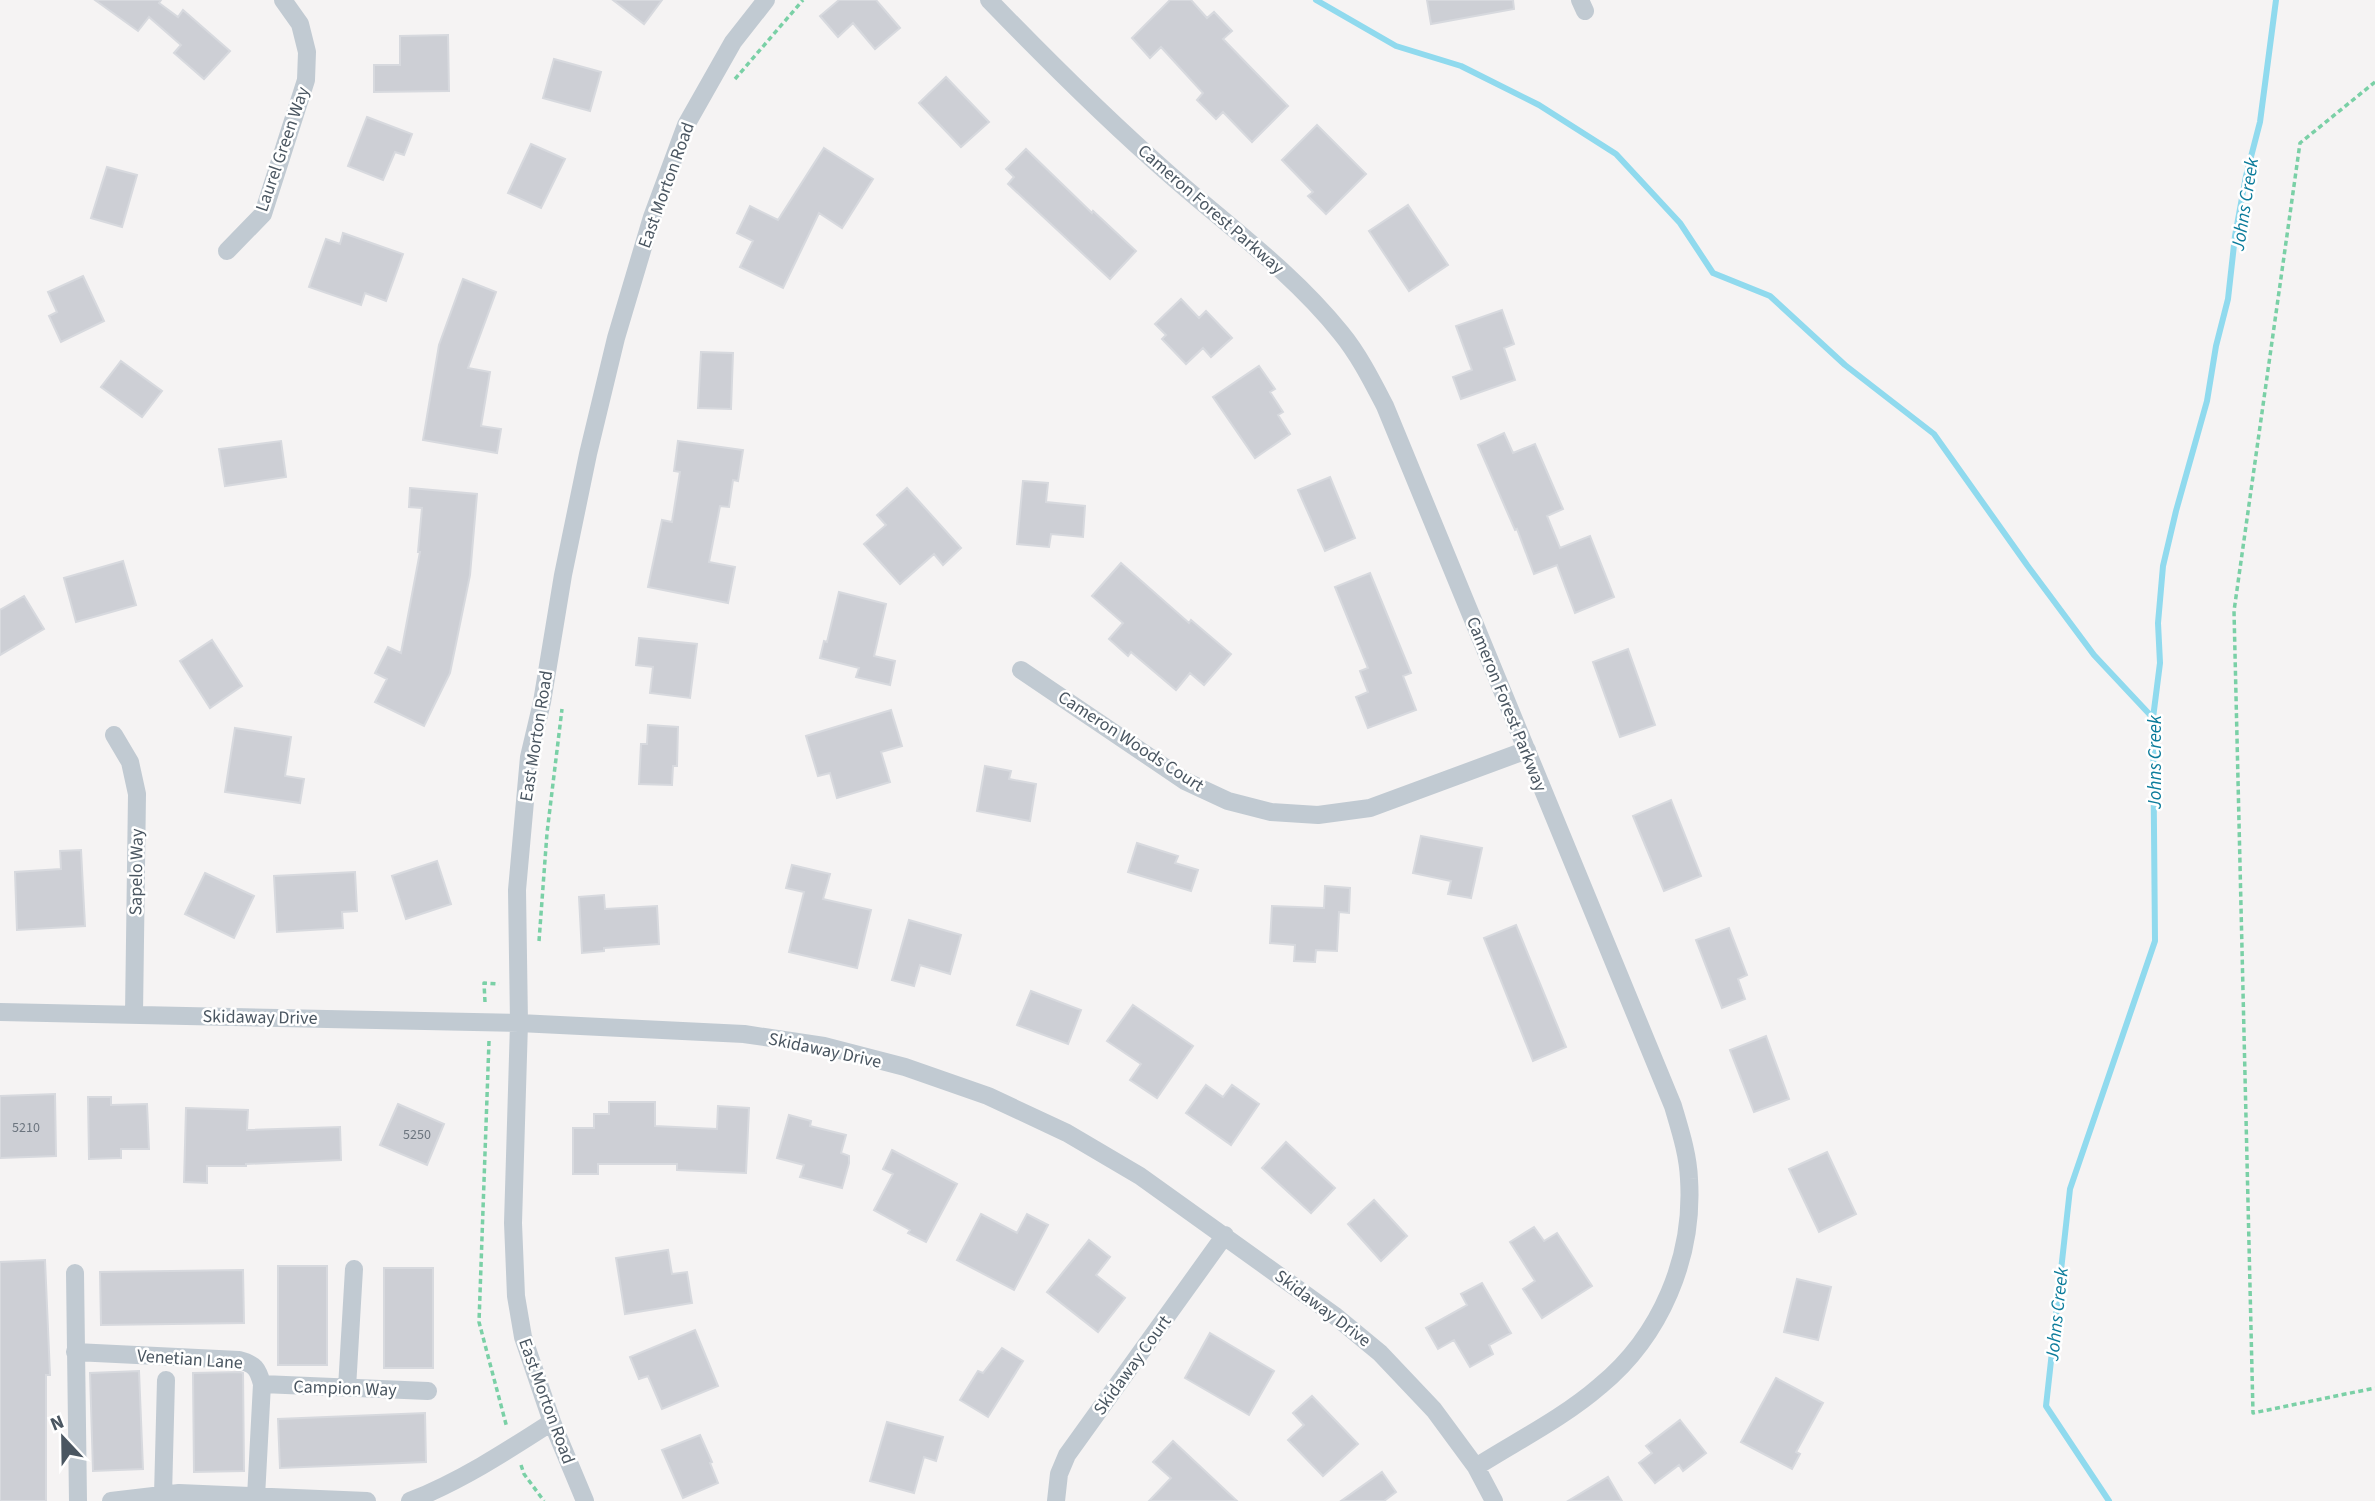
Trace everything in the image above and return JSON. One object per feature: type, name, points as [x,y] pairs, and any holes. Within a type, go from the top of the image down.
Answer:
[{"type":"street","name":"Laurel Green Way","points":[[227,251],[262,214],[306,80],[307,52],[300,24],[283,0]]},
{"type":"street","name":"East Morton Road","points":[[585,1501],[552,1422],[523,1337],[516,1296],[513,1223],[519,1023],[517,890],[529,757],[542,702],[563,575],[588,454],[610,364],[652,217],[686,124],[733,42],[766,0]]},
{"type":"street","name":"Cameron Forest Parkway","points":[[989,0],[1066,79],[1168,173],[1297,284],[1342,334],[1367,371],[1385,407],[1673,1106],[1684,1143],[1690,1208],[1677,1274],[1664,1306],[1625,1363],[1600,1386],[1476,1467]]},
{"type":"street","name":"Cameron Woods Court","points":[[1021,670],[1185,781],[1228,801],[1270,812],[1318,815],[1370,808],[1527,750]]},
{"type":"street","name":"Sapelo Way","points":[[114,735],[130,762],[137,794],[134,1014]]},
{"type":"street","name":"Skidaway Drive","points":[[0,1012],[519,1023],[744,1034],[824,1046],[905,1067],[988,1096],[1068,1133],[1140,1176],[1334,1315],[1380,1353],[1434,1410],[1476,1467],[1494,1501]]},
{"type":"street","name":"Skidaway Court","points":[[1056,1501],[1059,1474],[1067,1455],[1225,1235]]},
{"type":"street","points":[[347,1388],[354,1269]]},
{"type":"street","points":[[75,1273],[78,1501]]},
{"type":"street","name":"Venetian Lane","points":[[75,1352],[239,1360],[252,1363],[259,1370],[262,1384],[256,1497]]},
{"type":"street","points":[[163,1495],[166,1380]]},
{"type":"street","name":"Campion Way","points":[[262,1384],[428,1391]]},
{"type":"street","points":[[415,1500],[514,1447],[552,1422]]},
{"type":"street","points":[[111,1501],[179,1493],[367,1501]]},
{"type":"path","points":[[734,81],[803,0]]},
{"type":"path","points":[[2375,82],[2300,143],[2234,611],[2253,1413],[2375,1388]]},
{"type":"path","points":[[539,941],[547,833],[563,705]]},
{"type":"path","points":[[519,984],[484,983],[485,1022],[490,1045],[479,1322],[500,1410],[524,1474],[544,1501]]},
{"type":"building","points":[[95,0],[161,0],[159,3],[178,17],[183,10],[230,51],[204,79],[174,53],[181,45],[149,17],[138,31]]},
{"type":"building","points":[[613,0],[662,0],[644,24]]},
{"type":"building","points":[[839,0],[876,0],[900,28],[875,49],[853,23],[838,37],[820,16]]},
{"type":"building","points":[[1170,0],[1191,0],[1207,18],[1214,12],[1232,31],[1223,39],[1288,106],[1252,142],[1223,112],[1216,119],[1197,100],[1203,93],[1161,47],[1150,58],[1132,38]]},
{"type":"building","points":[[1427,0],[1513,0],[1514,9],[1431,24]]},
{"type":"building","points":[[448,35],[449,91],[374,92],[374,65],[400,65],[400,36]]},
{"type":"building","points":[[554,59],[601,72],[590,111],[543,98]]},
{"type":"building","points":[[946,77],[989,122],[961,147],[919,103]]},
{"type":"building","points":[[367,117],[412,134],[404,155],[395,152],[383,180],[348,166]]},
{"type":"building","points":[[1317,125],[1366,174],[1326,214],[1308,196],[1313,192],[1282,160]]},
{"type":"building","points":[[531,144],[565,159],[541,208],[508,193]]},
{"type":"building","points":[[824,148],[873,179],[842,228],[819,213],[783,288],[740,267],[753,241],[737,233],[750,206],[778,220]]},
{"type":"building","points":[[1026,149],[1136,251],[1110,279],[1008,184],[1014,177],[1006,169]]},
{"type":"building","points":[[107,167],[137,175],[122,227],[91,218]]},
{"type":"building","points":[[1408,205],[1448,265],[1409,291],[1369,231]]},
{"type":"building","points":[[343,233],[403,254],[386,301],[365,293],[361,305],[309,287],[326,239],[340,244]]},
{"type":"building","points":[[83,276],[104,321],[61,342],[49,316],[57,312],[48,292]]},
{"type":"building","points":[[463,279],[496,292],[468,368],[490,372],[481,426],[501,429],[497,453],[423,440],[439,345]]},
{"type":"building","points":[[1181,299],[1199,318],[1206,311],[1232,338],[1211,357],[1203,348],[1186,364],[1162,339],[1166,335],[1155,324]]},
{"type":"building","points":[[1502,310],[1514,344],[1504,348],[1515,380],[1461,399],[1453,377],[1472,370],[1456,326]]},
{"type":"building","points":[[701,352],[733,353],[731,409],[698,408]]},
{"type":"building","points":[[121,361],[162,391],[142,417],[101,387]]},
{"type":"building","points":[[1259,366],[1275,389],[1270,392],[1283,412],[1278,415],[1290,434],[1255,458],[1213,397]]},
{"type":"building","points":[[1504,433],[1513,453],[1535,444],[1563,509],[1547,516],[1560,548],[1590,536],[1614,597],[1575,613],[1557,565],[1534,574],[1517,529],[1515,530],[1478,445]]},
{"type":"building","points":[[281,441],[286,477],[225,486],[219,449]]},
{"type":"building","points":[[678,441],[743,450],[738,481],[733,480],[729,507],[720,506],[709,562],[735,567],[728,603],[648,587],[662,520],[672,522],[680,472],[674,471]]},
{"type":"building","points":[[1330,477],[1355,538],[1325,551],[1298,490]]},
{"type":"building","points":[[1023,481],[1048,483],[1046,502],[1085,506],[1083,537],[1051,534],[1049,547],[1017,544]]},
{"type":"building","points":[[410,488],[477,494],[470,575],[450,673],[424,726],[375,702],[387,679],[375,673],[388,647],[401,653],[420,552],[422,508],[409,507]]},
{"type":"building","points":[[907,488],[961,548],[943,565],[934,554],[900,584],[864,544],[886,525],[877,515]]},
{"type":"building","points":[[123,561],[136,605],[76,622],[64,578]]},
{"type":"building","points":[[1121,563],[1189,623],[1191,620],[1231,654],[1204,685],[1190,673],[1176,690],[1131,652],[1128,656],[1109,639],[1123,623],[1092,596]]},
{"type":"building","points":[[1370,573],[1411,673],[1403,676],[1416,710],[1368,728],[1356,697],[1368,692],[1360,671],[1368,668],[1335,587]]},
{"type":"building","points":[[839,592],[886,604],[874,656],[895,661],[890,685],[856,677],[859,668],[820,658],[824,641],[827,642]]},
{"type":"building","points":[[24,596],[44,629],[0,655],[0,610]]},
{"type":"building","points":[[639,638],[697,644],[690,698],[650,693],[653,667],[636,665]]},
{"type":"building","points":[[212,640],[242,686],[210,708],[180,661]]},
{"type":"building","points":[[1628,649],[1655,725],[1620,737],[1593,662]]},
{"type":"building","points":[[891,710],[902,746],[881,752],[890,782],[837,798],[830,773],[818,776],[806,736]]},
{"type":"building","points":[[648,725],[678,727],[677,766],[673,766],[672,785],[639,784],[641,744],[647,744]]},
{"type":"building","points":[[235,728],[291,737],[285,776],[304,779],[300,803],[225,792]]},
{"type":"building","points":[[985,766],[1011,771],[1009,779],[1036,784],[1030,821],[977,811]]},
{"type":"building","points":[[1671,800],[1701,876],[1664,891],[1633,816]]},
{"type":"building","points":[[1421,836],[1482,848],[1471,898],[1448,894],[1451,881],[1413,873]]},
{"type":"building","points":[[1137,843],[1178,856],[1175,863],[1198,870],[1191,891],[1128,872]]},
{"type":"building","points":[[81,850],[85,926],[17,930],[15,872],[61,869],[60,851]]},
{"type":"building","points":[[437,861],[451,904],[406,919],[392,876]]},
{"type":"building","points":[[792,865],[830,874],[823,899],[871,910],[857,968],[789,952],[804,892],[786,888]]},
{"type":"building","points":[[355,872],[357,911],[342,912],[343,928],[277,932],[274,876]]},
{"type":"building","points":[[205,873],[254,896],[234,938],[185,914]]},
{"type":"building","points":[[1325,886],[1350,888],[1349,913],[1339,912],[1337,951],[1316,950],[1315,962],[1294,961],[1295,945],[1270,943],[1272,906],[1324,908]]},
{"type":"building","points":[[604,895],[605,909],[657,906],[659,944],[604,948],[604,951],[582,953],[579,897]]},
{"type":"building","points":[[909,920],[961,935],[950,974],[920,965],[914,986],[892,980]]},
{"type":"building","points":[[1516,925],[1566,1047],[1533,1061],[1484,938]]},
{"type":"building","points":[[1729,928],[1747,975],[1738,979],[1745,999],[1722,1008],[1696,940]]},
{"type":"building","points":[[1031,991],[1081,1010],[1068,1044],[1017,1025]]},
{"type":"building","points":[[1133,1005],[1193,1046],[1157,1098],[1130,1080],[1141,1064],[1107,1041]]},
{"type":"building","points":[[1766,1036],[1789,1099],[1754,1112],[1730,1050]]},
{"type":"building","points":[[1206,1085],[1223,1097],[1232,1085],[1259,1104],[1231,1145],[1186,1113]]},
{"type":"building","points":[[55,1094],[56,1156],[0,1158],[0,1096]]},
{"type":"building","points":[[88,1097],[111,1097],[111,1105],[147,1104],[149,1149],[121,1149],[121,1158],[89,1159]]},
{"type":"building","points":[[609,1102],[655,1102],[655,1126],[717,1129],[718,1106],[749,1108],[746,1173],[677,1170],[677,1164],[598,1164],[598,1174],[573,1174],[573,1128],[594,1128],[594,1114],[609,1114]]},
{"type":"building","points":[[398,1104],[444,1124],[427,1165],[380,1145]]},
{"type":"building","points":[[186,1108],[248,1110],[247,1130],[340,1127],[341,1160],[207,1166],[207,1183],[184,1182]]},
{"type":"building","points":[[789,1115],[811,1121],[810,1126],[846,1135],[841,1153],[849,1156],[849,1163],[842,1188],[800,1177],[804,1165],[777,1158]]},
{"type":"building","points":[[1286,1142],[1335,1188],[1311,1213],[1262,1168]]},
{"type":"building","points":[[892,1150],[957,1184],[926,1242],[874,1210],[893,1174],[883,1169]]},
{"type":"building","points":[[1827,1152],[1856,1214],[1819,1232],[1789,1169]]},
{"type":"building","points":[[1374,1200],[1407,1236],[1381,1261],[1348,1224]]},
{"type":"building","points":[[981,1214],[1017,1233],[1027,1214],[1048,1225],[1014,1290],[957,1260]]},
{"type":"building","points":[[1534,1227],[1544,1241],[1557,1233],[1592,1286],[1542,1318],[1523,1289],[1535,1281],[1510,1242]]},
{"type":"building","points":[[1089,1240],[1110,1257],[1096,1275],[1125,1298],[1098,1332],[1047,1292]]},
{"type":"building","points":[[668,1250],[672,1274],[687,1272],[692,1303],[625,1314],[616,1258]]},
{"type":"building","points":[[45,1260],[50,1375],[46,1375],[46,1501],[0,1501],[0,1262]]},
{"type":"building","points":[[278,1266],[327,1266],[327,1365],[278,1365]]},
{"type":"building","points":[[384,1268],[433,1268],[433,1368],[384,1368]]},
{"type":"building","points":[[243,1270],[244,1323],[101,1325],[100,1272]]},
{"type":"building","points":[[1797,1279],[1831,1287],[1818,1340],[1784,1332]]},
{"type":"building","points":[[1482,1283],[1511,1333],[1489,1345],[1493,1354],[1470,1367],[1454,1340],[1438,1349],[1426,1328],[1467,1305],[1461,1294]]},
{"type":"building","points":[[695,1330],[718,1386],[662,1409],[648,1376],[639,1379],[630,1357]]},
{"type":"building","points":[[1210,1333],[1274,1371],[1249,1415],[1185,1378]]},
{"type":"building","points":[[1002,1348],[1023,1361],[988,1417],[960,1400],[978,1371],[983,1373]]},
{"type":"building","points":[[139,1371],[143,1469],[93,1471],[90,1373]]},
{"type":"building","points":[[193,1373],[243,1373],[244,1471],[194,1472]]},
{"type":"building","points":[[1776,1378],[1823,1403],[1796,1452],[1800,1454],[1792,1469],[1741,1442]]},
{"type":"building","points":[[1312,1396],[1358,1444],[1323,1476],[1288,1440],[1304,1425],[1293,1413]]},
{"type":"building","points":[[425,1413],[426,1462],[280,1468],[278,1419]]},
{"type":"building","points":[[1680,1420],[1706,1453],[1683,1471],[1679,1465],[1655,1483],[1639,1463],[1652,1453],[1646,1446]]},
{"type":"building","points":[[887,1422],[943,1437],[936,1461],[924,1457],[914,1493],[870,1481]]},
{"type":"building","points":[[700,1435],[718,1483],[683,1498],[662,1450]]},
{"type":"building","points":[[1173,1441],[1237,1501],[1149,1501],[1171,1478],[1153,1462]]},
{"type":"building","points":[[1382,1472],[1396,1492],[1384,1501],[1341,1501]]},
{"type":"building","points":[[1608,1477],[1622,1501],[1568,1501]]},
{"type":"waterway","points":[[1316,0],[1396,46],[1461,66],[1539,105],[1616,154],[1680,223],[1713,273],[1770,296],[1845,365],[1934,434],[2094,655],[2153,718]]},
{"type":"waterway","name":"Johns Creek","points":[[2109,1501],[2046,1406],[2070,1189],[2155,941],[2153,718],[2160,663],[2158,623],[2163,566],[2207,401],[2216,346],[2228,299],[2235,236],[2246,176],[2260,122],[2276,0]]}]
